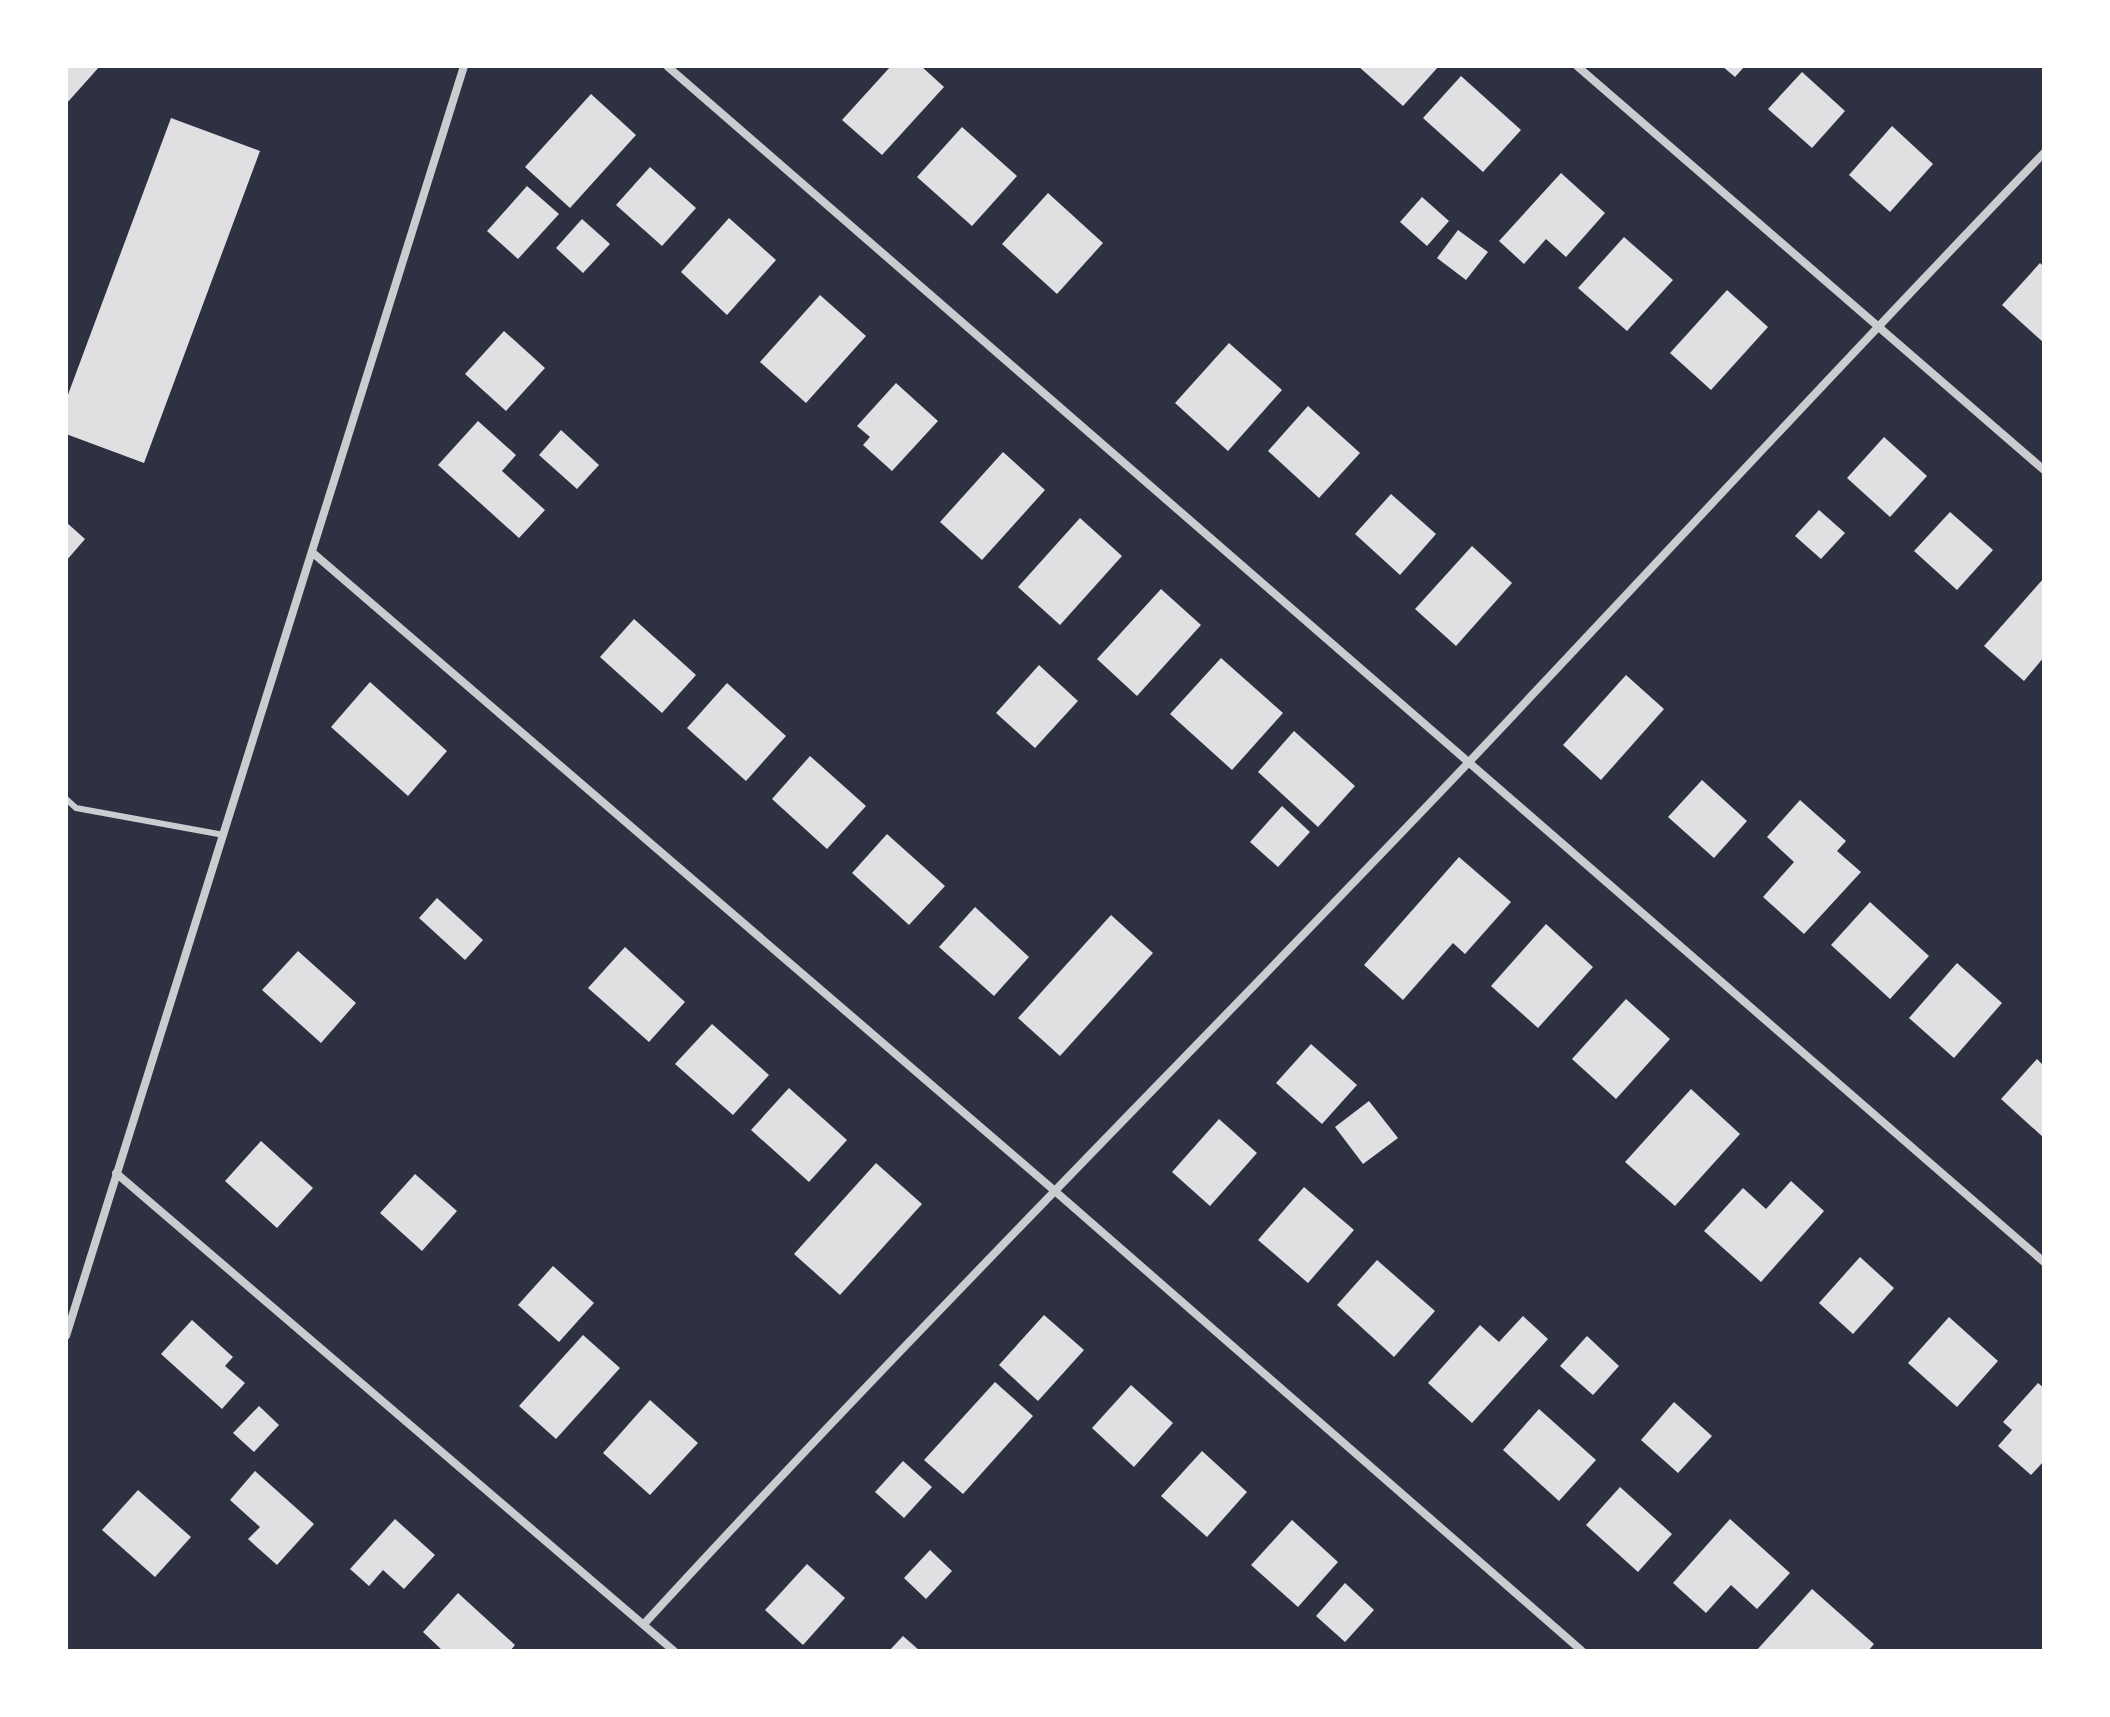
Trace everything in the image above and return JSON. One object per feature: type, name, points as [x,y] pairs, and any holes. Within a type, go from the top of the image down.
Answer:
[{"type":"street","points":[[66,1336],[464,66]]},
{"type":"street","points":[[667,66],[2044,1262]]},
{"type":"street","points":[[1577,66],[2044,470]]},
{"type":"street","points":[[644,1624],[834,1417],[1056,1192],[1470,761],[1878,325],[2044,153]]},
{"type":"street","points":[[313,553],[1056,1192],[1582,1651]]},
{"type":"street","points":[[116,1173],[674,1651]]},
{"type":"lane","points":[[66,799],[76,808],[224,835]]},
{"type":"building","points":[[66,66],[100,66],[66,104]]},
{"type":"building","points":[[891,66],[921,66],[944,87],[882,155],[842,120]]},
{"type":"building","points":[[1358,66],[1439,66],[1403,106]]},
{"type":"building","points":[[1722,66],[1745,66],[1735,77]]},
{"type":"building","points":[[1802,72],[1845,111],[1812,148],[1768,109]]},
{"type":"building","points":[[1461,76],[1521,130],[1483,172],[1423,118]]},
{"type":"building","points":[[591,94],[636,135],[570,208],[525,167]]},
{"type":"building","points":[[171,118],[260,151],[144,463],[66,434],[66,400]]},
{"type":"building","points":[[1892,126],[1933,164],[1890,212],[1849,175]]},
{"type":"building","points":[[962,127],[1017,176],[972,226],[917,177]]},
{"type":"building","points":[[650,167],[696,208],[662,246],[616,205]]},
{"type":"building","points":[[1561,173],[1605,213],[1566,257],[1546,239],[1524,264],[1499,241]]},
{"type":"building","points":[[527,186],[559,214],[518,259],[487,231]]},
{"type":"building","points":[[1048,193],[1103,243],[1057,294],[1002,244]]},
{"type":"building","points":[[1422,197],[1449,221],[1427,246],[1400,222]]},
{"type":"building","points":[[729,218],[776,260],[727,315],[681,272]]},
{"type":"building","points":[[582,219],[610,244],[583,273],[556,248]]},
{"type":"building","points":[[1458,230],[1488,252],[1466,280],[1437,258]]},
{"type":"building","points":[[1624,237],[1673,280],[1627,331],[1578,288]]},
{"type":"building","points":[[2040,263],[2044,267],[2044,343],[2002,305]]},
{"type":"building","points":[[1727,290],[1768,327],[1711,390],[1670,353]]},
{"type":"building","points":[[820,295],[866,336],[806,403],[760,362]]},
{"type":"building","points":[[504,331],[545,368],[506,411],[465,374]]},
{"type":"building","points":[[1229,343],[1282,390],[1228,451],[1175,403]]},
{"type":"building","points":[[896,383],[938,421],[892,471],[863,445],[870,437],[857,426]]},
{"type":"building","points":[[1308,406],[1360,453],[1319,498],[1268,451]]},
{"type":"building","points":[[478,421],[516,455],[502,471],[545,510],[519,538],[438,465]]},
{"type":"building","points":[[561,430],[599,465],[577,489],[539,455]]},
{"type":"building","points":[[1884,437],[1927,476],[1890,517],[1847,478]]},
{"type":"building","points":[[1003,452],[1045,490],[982,560],[940,522]]},
{"type":"building","points":[[1391,494],[1436,534],[1400,575],[1355,534]]},
{"type":"building","points":[[1819,510],[1845,533],[1821,559],[1795,536]]},
{"type":"building","points":[[1950,512],[1993,550],[1957,590],[1914,551]]},
{"type":"building","points":[[1080,518],[1122,556],[1060,625],[1018,587]]},
{"type":"building","points":[[66,522],[85,539],[66,561]]},
{"type":"building","points":[[1472,546],[1512,583],[1456,646],[1415,609]]},
{"type":"building","points":[[2044,578],[2044,657],[2024,681],[1984,646]]},
{"type":"building","points":[[1161,589],[1201,625],[1137,696],[1097,659]]},
{"type":"building","points":[[634,619],[696,675],[662,713],[600,657]]},
{"type":"building","points":[[1221,658],[1283,713],[1232,770],[1170,714]]},
{"type":"building","points":[[1039,665],[1078,701],[1035,748],[996,713]]},
{"type":"building","points":[[1626,675],[1664,709],[1601,780],[1563,745]]},
{"type":"building","points":[[370,682],[447,751],[408,796],[331,727]]},
{"type":"building","points":[[727,683],[786,736],[746,781],[687,728]]},
{"type":"building","points":[[1294,731],[1355,786],[1318,827],[1258,772]]},
{"type":"building","points":[[810,756],[866,806],[827,849],[772,799]]},
{"type":"building","points":[[1702,780],[1747,821],[1714,858],[1668,817]]},
{"type":"building","points":[[1800,800],[1846,841],[1837,851],[1861,872],[1804,934],[1763,897],[1794,862],[1767,837]]},
{"type":"building","points":[[1282,806],[1310,832],[1278,867],[1250,842]]},
{"type":"building","points":[[887,834],[945,886],[909,925],[852,873]]},
{"type":"building","points":[[1459,857],[1511,902],[1465,954],[1453,943],[1403,1000],[1364,965]]},
{"type":"building","points":[[437,898],[483,940],[465,960],[419,918]]},
{"type":"building","points":[[1870,902],[1929,956],[1890,999],[1831,945]]},
{"type":"building","points":[[975,907],[1029,957],[994,996],[939,947]]},
{"type":"building","points":[[1111,915],[1153,953],[1060,1056],[1018,1018]]},
{"type":"building","points":[[1546,924],[1593,967],[1538,1028],[1491,986]]},
{"type":"building","points":[[625,947],[685,1002],[649,1042],[588,988]]},
{"type":"building","points":[[298,951],[356,1003],[321,1043],[262,990]]},
{"type":"building","points":[[1957,963],[2002,1003],[1954,1058],[1909,1018]]},
{"type":"building","points":[[1626,999],[1670,1039],[1616,1099],[1572,1059]]},
{"type":"building","points":[[712,1024],[769,1075],[733,1115],[675,1064]]},
{"type":"building","points":[[1311,1044],[1357,1085],[1322,1124],[1276,1083]]},
{"type":"building","points":[[2037,1059],[2044,1066],[2044,1138],[2001,1099]]},
{"type":"building","points":[[789,1088],[847,1140],[809,1182],[751,1130]]},
{"type":"building","points":[[1691,1089],[1740,1134],[1675,1206],[1625,1162]]},
{"type":"building","points":[[1369,1101],[1398,1138],[1363,1164],[1335,1127]]},
{"type":"building","points":[[1219,1119],[1257,1153],[1210,1206],[1172,1172]]},
{"type":"building","points":[[261,1141],[313,1188],[277,1228],[225,1181]]},
{"type":"building","points":[[876,1163],[922,1204],[840,1295],[794,1254]]},
{"type":"building","points":[[415,1174],[457,1211],[422,1251],[380,1213]]},
{"type":"building","points":[[1791,1181],[1824,1211],[1761,1282],[1704,1231],[1743,1188],[1766,1209]]},
{"type":"building","points":[[1304,1187],[1354,1230],[1308,1283],[1258,1240]]},
{"type":"building","points":[[1860,1257],[1894,1288],[1853,1334],[1819,1303]]},
{"type":"building","points":[[1377,1260],[1435,1311],[1394,1357],[1337,1305]]},
{"type":"building","points":[[553,1266],[594,1303],[559,1342],[518,1305]]},
{"type":"building","points":[[1044,1315],[1084,1350],[1038,1401],[999,1365]]},
{"type":"building","points":[[1523,1316],[1548,1339],[1472,1423],[1428,1383],[1480,1325],[1499,1342]]},
{"type":"building","points":[[1949,1317],[1998,1361],[1957,1407],[1908,1363]]},
{"type":"building","points":[[192,1320],[233,1357],[225,1366],[245,1383],[222,1409],[161,1354]]},
{"type":"building","points":[[583,1335],[620,1368],[556,1439],[519,1406]]},
{"type":"building","points":[[1587,1336],[1619,1366],[1593,1395],[1560,1366]]},
{"type":"building","points":[[995,1382],[1033,1416],[963,1494],[924,1460]]},
{"type":"building","points":[[2038,1383],[2044,1388],[2044,1461],[2031,1475],[1998,1446],[2012,1430],[2003,1422]]},
{"type":"building","points":[[1131,1385],[1173,1423],[1134,1467],[1092,1428]]},
{"type":"building","points":[[650,1400],[698,1443],[650,1495],[603,1453]]},
{"type":"building","points":[[1674,1402],[1712,1436],[1678,1473],[1641,1440]]},
{"type":"building","points":[[259,1406],[279,1425],[254,1452],[233,1433]]},
{"type":"building","points":[[1539,1409],[1596,1460],[1559,1501],[1503,1450]]},
{"type":"building","points":[[1202,1451],[1247,1492],[1207,1537],[1161,1496]]},
{"type":"building","points":[[903,1461],[932,1487],[904,1518],[875,1492]]},
{"type":"building","points":[[255,1471],[314,1524],[277,1565],[248,1539],[260,1527],[230,1500]]},
{"type":"building","points":[[1620,1487],[1672,1534],[1638,1572],[1586,1525]]},
{"type":"building","points":[[138,1490],[191,1537],[155,1577],[102,1530]]},
{"type":"building","points":[[395,1519],[435,1555],[404,1589],[383,1570],[369,1586],[350,1569]]},
{"type":"building","points":[[1730,1519],[1790,1573],[1757,1609],[1731,1585],[1706,1613],[1673,1583]]},
{"type":"building","points":[[1292,1520],[1338,1562],[1298,1607],[1251,1565]]},
{"type":"building","points":[[930,1550],[952,1571],[926,1599],[904,1578]]},
{"type":"building","points":[[807,1564],[845,1598],[803,1645],[765,1610]]},
{"type":"building","points":[[1345,1583],[1374,1610],[1345,1642],[1316,1616]]},
{"type":"building","points":[[1812,1589],[1874,1644],[1868,1651],[1756,1651]]},
{"type":"building","points":[[458,1593],[515,1645],[510,1651],[443,1651],[423,1632]]},
{"type":"building","points":[[903,1636],[920,1651],[889,1651]]}]
